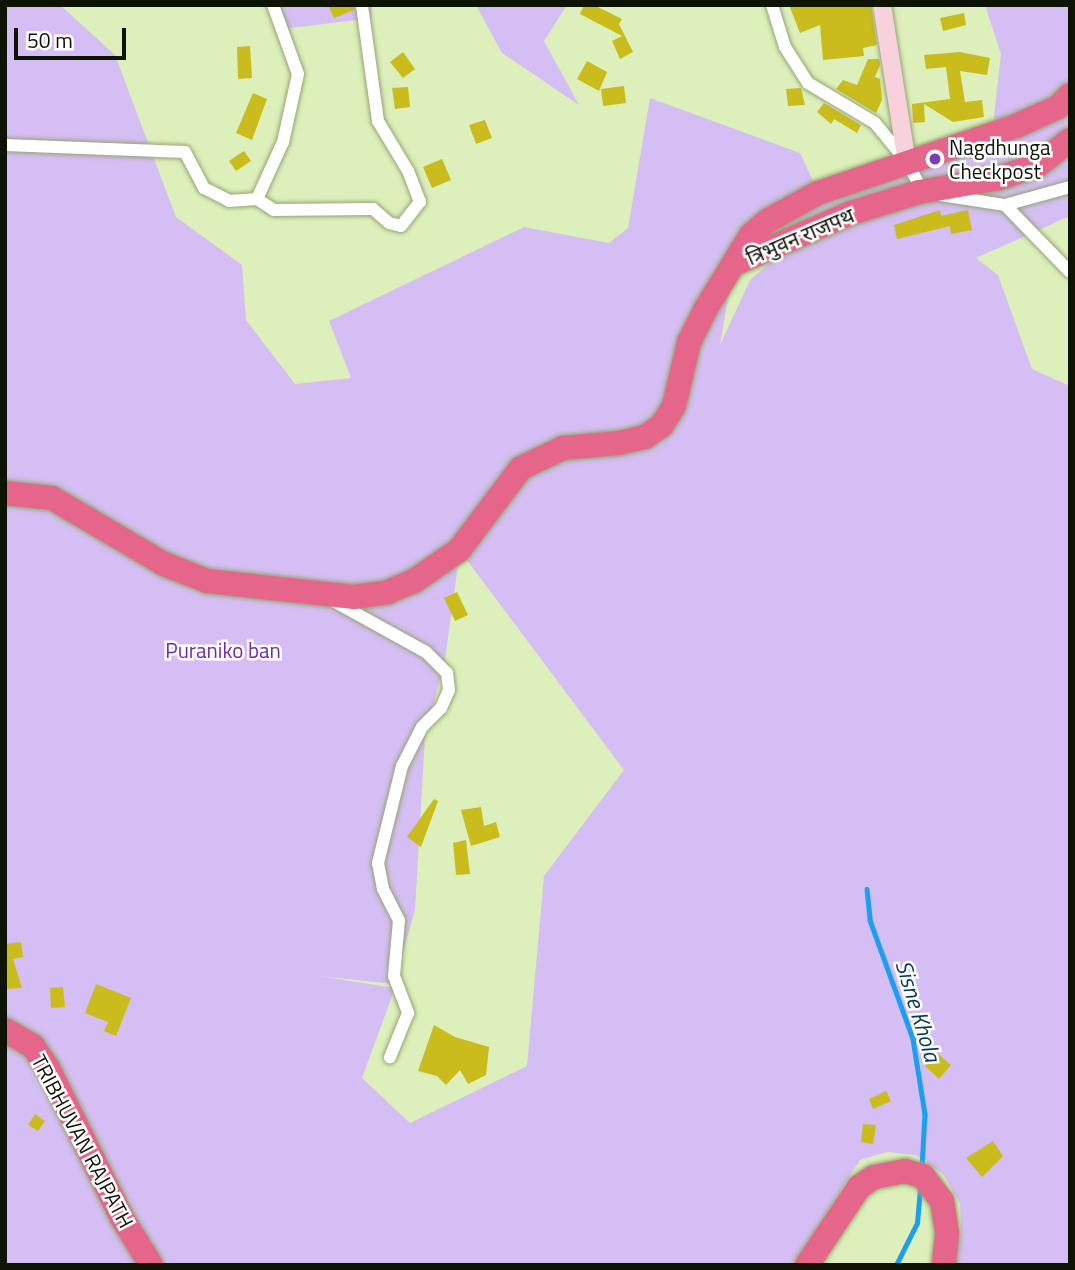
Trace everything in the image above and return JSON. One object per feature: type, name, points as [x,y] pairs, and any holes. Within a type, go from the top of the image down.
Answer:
[{"type":"highway","name":"त्रिभुवन राजपथ","points":[[734,264],[751,235],[767,221],[818,194],[1016,126],[1058,107],[1070,95]]},
{"type":"highway","name":"त्रिभुवन राजपथ","points":[[734,264],[851,213],[919,192],[999,178],[1038,165],[1070,140]]},
{"type":"highway","points":[[5,494],[51,498],[164,564],[207,581],[354,597],[388,592],[414,582],[459,551],[521,468],[563,448],[619,443],[645,437],[662,425],[674,406],[689,342],[734,264]]},
{"type":"highway","name":"TRIBHUVAN RAJPATH","points":[[5,1030],[33,1046],[48,1068],[122,1219],[151,1265]]},
{"type":"highway","points":[[807,1265],[859,1188],[888,1172],[923,1176],[934,1187],[946,1217],[944,1265]]},
{"type":"street","points":[[257,199],[283,142],[298,74],[273,5]]},
{"type":"street","points":[[5,145],[185,152],[204,188],[229,201],[257,199],[274,210],[373,208],[389,223],[401,226],[420,202],[408,171],[378,121],[362,5]]},
{"type":"street","points":[[772,5],[785,47],[808,83],[875,122],[907,162]]},
{"type":"street","points":[[882,5],[907,162],[919,192],[1005,205],[1070,187]]},
{"type":"street","points":[[1005,205],[1070,272]]},
{"type":"street","points":[[323,594],[426,652],[447,673],[449,690],[441,708],[422,727],[402,766],[378,863],[378,873],[399,920],[394,976],[408,1013],[390,1057]]},
{"type":"green space","name":"Puraniko ban","points":[[5,5],[60,5],[115,55],[176,217],[242,265],[246,320],[295,384],[351,378],[329,321],[524,227],[609,243],[628,228],[650,98],[800,153],[814,183],[993,125],[1001,54],[985,5],[1070,5],[1070,216],[976,258],[998,275],[1032,369],[1070,386],[1070,1265],[953,1265],[961,1232],[960,1203],[943,1174],[916,1155],[887,1152],[860,1160],[793,1265],[5,1265]],"holes":[[[774,259],[750,280],[720,345],[734,264]],[[460,551],[624,770],[544,876],[527,1066],[410,1123],[362,1078],[395,988],[318,976],[394,984],[415,910],[425,737],[445,659]]]},
{"type":"green space","points":[[272,5],[371,5],[372,18],[283,29]]},
{"type":"green space","points":[[476,5],[567,5],[544,41],[579,105],[502,53]]},
{"type":"building","points":[[328,5],[353,5],[354,10],[334,18]]},
{"type":"building","points":[[584,5],[594,5],[622,19],[619,24],[633,52],[620,59],[612,41],[622,36],[580,14]]},
{"type":"building","points":[[789,5],[871,5],[877,45],[863,48],[864,56],[823,60],[820,25],[800,33]]},
{"type":"building","points":[[964,13],[966,25],[943,31],[940,18]]},
{"type":"building","points":[[250,46],[252,78],[238,79],[237,47]]},
{"type":"building","points":[[403,52],[415,69],[403,78],[390,62]]},
{"type":"building","points":[[960,52],[990,58],[987,75],[960,71],[965,102],[982,100],[984,117],[953,122],[924,104],[925,122],[913,123],[912,104],[950,99],[946,67],[926,69],[924,55]]},
{"type":"building","points":[[868,59],[879,59],[880,65],[875,77],[880,79],[882,100],[876,113],[836,89],[843,80],[857,85]]},
{"type":"building","points":[[587,61],[607,72],[599,91],[577,79]]},
{"type":"building","points":[[624,86],[626,103],[603,106],[601,89]]},
{"type":"building","points":[[408,87],[410,107],[395,109],[392,88]]},
{"type":"building","points":[[801,88],[805,105],[788,106],[786,89]]},
{"type":"building","points":[[253,93],[267,99],[252,140],[236,133]]},
{"type":"building","points":[[824,103],[861,125],[857,133],[834,119],[831,124],[817,112]]},
{"type":"building","points":[[485,120],[492,138],[476,144],[469,125]]},
{"type":"building","points":[[244,151],[251,161],[236,171],[229,161]]},
{"type":"building","points":[[442,159],[451,180],[432,188],[423,167]]},
{"type":"building","points":[[940,210],[941,216],[968,210],[972,230],[951,234],[950,226],[897,239],[894,225]]},
{"type":"building","points":[[457,592],[468,615],[455,621],[444,598]]},
{"type":"building","points":[[434,799],[438,801],[421,847],[407,837]]},
{"type":"building","points":[[481,807],[484,826],[496,822],[500,837],[471,846],[461,810]]},
{"type":"building","points":[[466,840],[470,874],[456,875],[453,843]]},
{"type":"building","points":[[21,942],[23,957],[13,959],[22,988],[5,989],[5,944]]},
{"type":"building","points":[[96,984],[131,998],[116,1036],[104,1031],[108,1022],[85,1013]]},
{"type":"building","points":[[63,987],[65,1007],[51,1008],[50,988]]},
{"type":"building","points":[[434,1025],[455,1037],[489,1047],[486,1075],[468,1084],[460,1070],[446,1085],[437,1076],[418,1071]]},
{"type":"building","points":[[936,1052],[951,1065],[939,1079],[924,1065]]},
{"type":"building","points":[[886,1091],[891,1101],[873,1109],[869,1099]]},
{"type":"building","points":[[35,1114],[45,1121],[38,1131],[28,1125]]},
{"type":"building","points":[[863,1124],[876,1125],[873,1144],[861,1142]]},
{"type":"building","points":[[993,1141],[1003,1156],[982,1177],[966,1158]]},
{"type":"waterway","name":"Sisne Khola","points":[[867,889],[870,920],[913,1039],[925,1114],[922,1167]]},
{"type":"waterway","name":"Sisne Khola","points":[[896,1265],[917,1223],[920,1189]]},
{"type":"place","name":"Nagdhunga Checkpost","points":[[935,159]]}]
